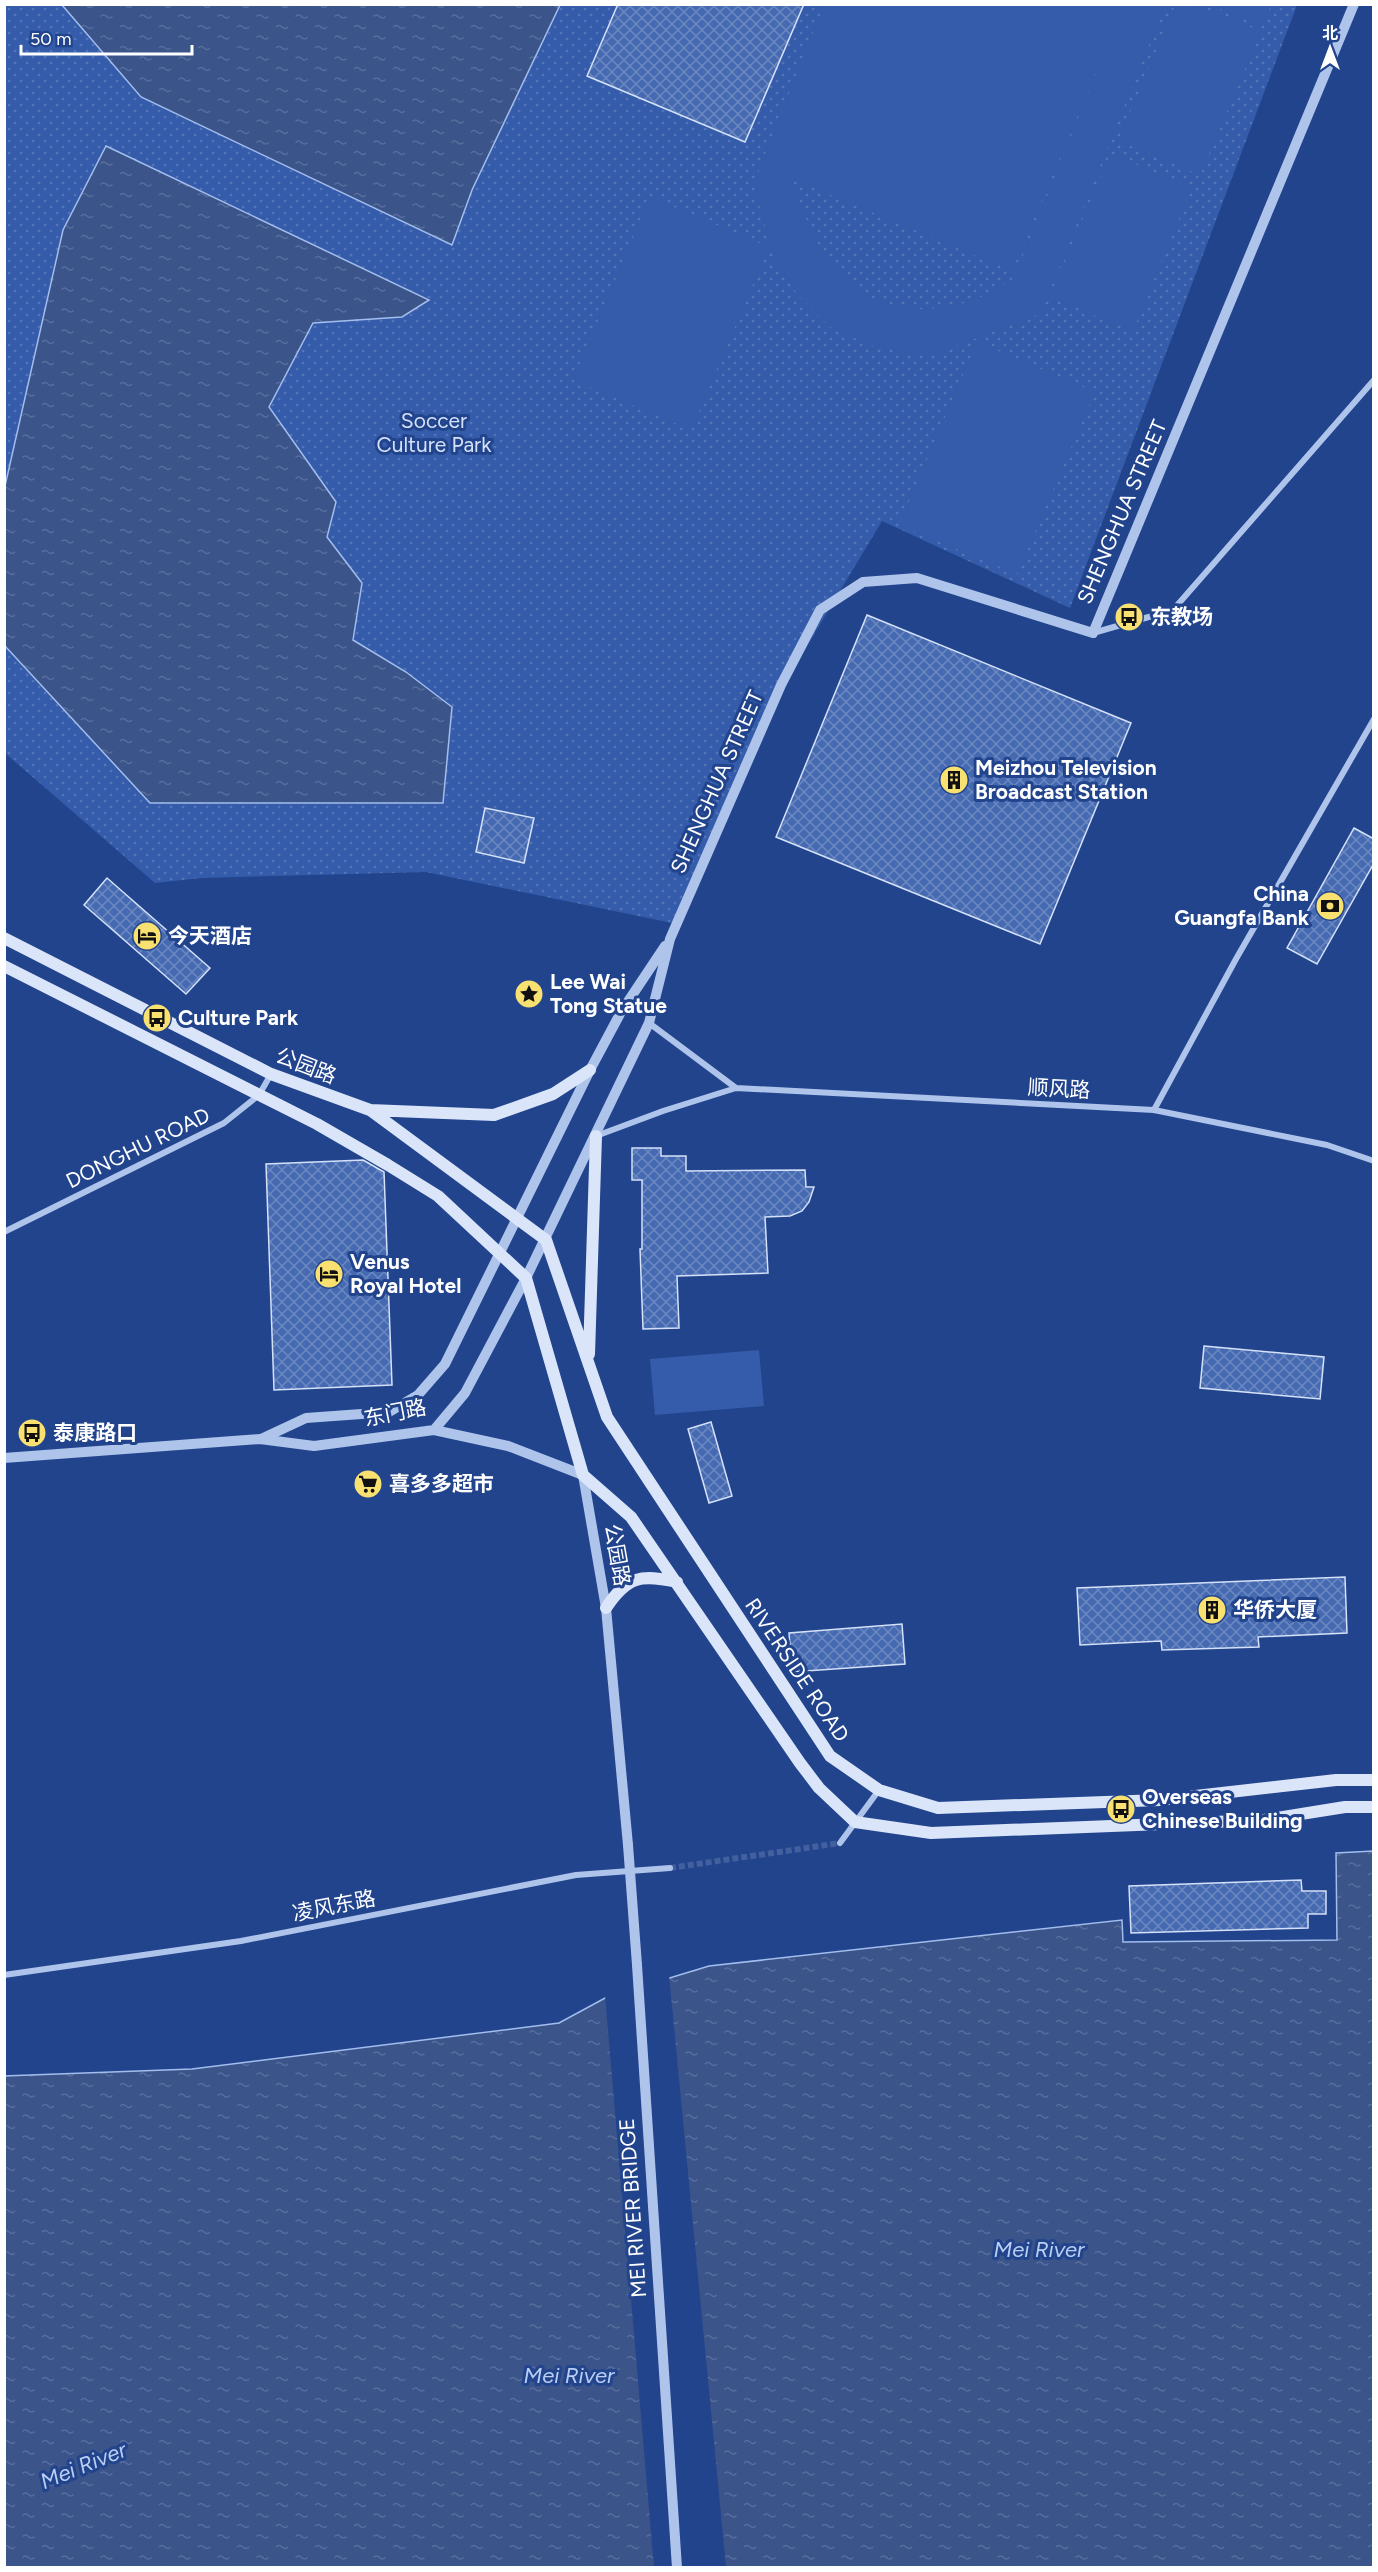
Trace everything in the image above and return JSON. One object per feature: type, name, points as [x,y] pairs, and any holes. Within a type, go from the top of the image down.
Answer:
[{"type":"main road","name":"公园路","points":[[4,938],[270,1074],[370,1110],[546,1240]]},
{"type":"main road","name":"公园路","points":[[4,966],[259,1095],[378,1159],[438,1196],[526,1278],[583,1475]]},
{"type":"main road","points":[[370,1110],[494,1115],[553,1094],[590,1070]]},
{"type":"main road","points":[[589,1362],[596,1136]]},
{"type":"main road","name":"RIVERSIDE ROAD","points":[[546,1240],[607,1417],[830,1756],[879,1790],[938,1808],[1160,1800],[1336,1780],[1374,1779]]},
{"type":"main road","points":[[583,1475],[631,1517],[800,1763],[819,1788],[855,1822],[931,1833],[1264,1820],[1345,1807],[1374,1807]]},
{"type":"main road","points":[[606,1608],[619,1588],[636,1580],[654,1577],[677,1582]]},
{"type":"street","name":"SHENGHUA STREET","points":[[546,1240],[649,1023],[670,939],[781,685],[820,610],[863,582],[917,578],[1093,633],[1354,4]]},
{"type":"street","points":[[1093,633],[1173,610],[1374,380]]},
{"type":"street","points":[[1154,1110],[1236,959],[1374,719]]},
{"type":"street","name":"SHENGHUA STREET","points":[[517,1218],[621,1012],[670,939]]},
{"type":"street","points":[[649,1023],[736,1088]]},
{"type":"street","name":"DONGHU ROAD","points":[[4,1232],[224,1123],[259,1095],[270,1074]]},
{"type":"street","name":"顺风路","points":[[596,1136],[736,1088],[1154,1110],[1327,1145],[1374,1161]]},
{"type":"street","name":"东门路","points":[[260,1439],[306,1418],[389,1412],[418,1395],[445,1364],[517,1218]]},
{"type":"street","name":"东门路","points":[[4,1458],[260,1439],[314,1446],[434,1430],[465,1393],[546,1240]]},
{"type":"street","points":[[434,1430],[508,1446],[583,1475]]},
{"type":"street","name":"公园路","points":[[583,1475],[606,1608],[628,1845]]},
{"type":"street","points":[[840,1843],[879,1790]]},
{"type":"street","name":"MEI RIVER BRIDGE","points":[[628,1845],[677,2568]]},
{"type":"street","name":"凌风东路","points":[[4,1975],[241,1941],[576,1875],[670,1868]]},
{"type":"green space","name":"Soccer Culture Park","points":[[5,5],[1297,5],[1070,608],[882,521],[795,666],[677,924],[426,872],[201,878],[155,883],[5,753]]},
{"type":"green space","points":[[824,5],[1165,5],[1041,313],[941,352],[909,353],[870,345],[830,327],[797,294],[774,258],[756,194],[759,169]],"holes":[[[1106,49],[1014,278],[971,301],[947,307],[924,309],[900,307],[878,300],[857,289],[838,272],[823,253],[793,186],[795,180],[1012,271]]]},
{"type":"green space","points":[[1175,5],[1195,5],[1261,31],[1200,175],[1118,141]]},
{"type":"green space","points":[[1210,5],[1271,5],[1262,26]]},
{"type":"green space","points":[[1110,154],[1192,187],[1133,331],[1050,297]]},
{"type":"green space","points":[[650,197],[769,247],[691,430],[573,380]]},
{"type":"green space","points":[[977,342],[1095,392],[1017,574],[899,525]]},
{"type":"green space","points":[[759,1350],[764,1406],[655,1415],[650,1359]]},
{"type":"water","points":[[62,5],[560,5],[472,190],[452,245],[141,97]]},
{"type":"water","points":[[106,146],[429,300],[402,317],[313,323],[269,407],[336,502],[327,537],[362,583],[353,640],[406,672],[452,707],[443,803],[150,803],[5,646],[5,486],[63,230]]},
{"type":"water","name":"Mei River","points":[[1373,1851],[1373,2567],[5,2567],[4,2076],[192,2069],[559,2023],[607,1997],[709,1966],[1122,1920],[1123,1942],[1337,1940],[1336,1853]]},
{"type":"pier","points":[[669,1975],[726,2567],[654,2567],[605,1995]]},
{"type":"building","points":[[618,4],[804,4],[745,142],[587,76]]},
{"type":"building","name":"Meizhou Television Broadcast Station","points":[[867,615],[1131,723],[1040,944],[776,837]]},
{"type":"building","points":[[485,808],[534,818],[524,863],[476,852]]},
{"type":"building","name":"China Guangfa Bank","points":[[1354,828],[1374,839],[1374,863],[1317,964],[1287,948]]},
{"type":"building","name":"今天酒店","points":[[107,878],[210,968],[186,994],[84,905]]},
{"type":"building","points":[[632,1148],[661,1148],[661,1156],[686,1156],[686,1171],[805,1170],[806,1187],[814,1187],[809,1202],[802,1211],[790,1216],[765,1217],[768,1273],[677,1276],[679,1328],[643,1329],[640,1249],[642,1249],[642,1180],[632,1180]]},
{"type":"building","name":"Venus Royal Hotel","points":[[363,1160],[384,1172],[392,1385],[274,1390],[266,1164]]},
{"type":"building","points":[[1204,1346],[1324,1357],[1320,1399],[1200,1388]]},
{"type":"building","points":[[711,1422],[732,1496],[709,1503],[688,1429]]},
{"type":"building","name":"华侨大厦","points":[[1345,1577],[1347,1633],[1258,1637],[1259,1647],[1162,1650],[1161,1641],[1080,1645],[1077,1588]]},
{"type":"building","points":[[902,1624],[905,1664],[792,1672],[789,1633]]},
{"type":"building","points":[[1301,1880],[1302,1891],[1326,1891],[1326,1914],[1308,1914],[1308,1928],[1131,1933],[1129,1886]]},
{"type":"tunnel","points":[[670,1868],[840,1843]]},
{"type":"place","name":"东教场","points":[[1129,617]]},
{"type":"place","name":"Meizhou Television Broadcast Station","points":[[954,780]]},
{"type":"place","name":"China Guangfa Bank","points":[[1330,906]]},
{"type":"place","name":"今天酒店","points":[[147,936]]},
{"type":"place","name":"Lee Wai Tong Statue","points":[[529,994]]},
{"type":"place","name":"Culture Park","points":[[157,1018]]},
{"type":"place","name":"Venus Royal Hotel","points":[[329,1274]]},
{"type":"place","name":"泰康路口","points":[[32,1433]]},
{"type":"place","name":"喜多多超市","points":[[368,1484]]},
{"type":"place","name":"华侨大厦","points":[[1212,1610]]},
{"type":"place","name":"Overseas Chinese Building","points":[[1121,1809]]}]
